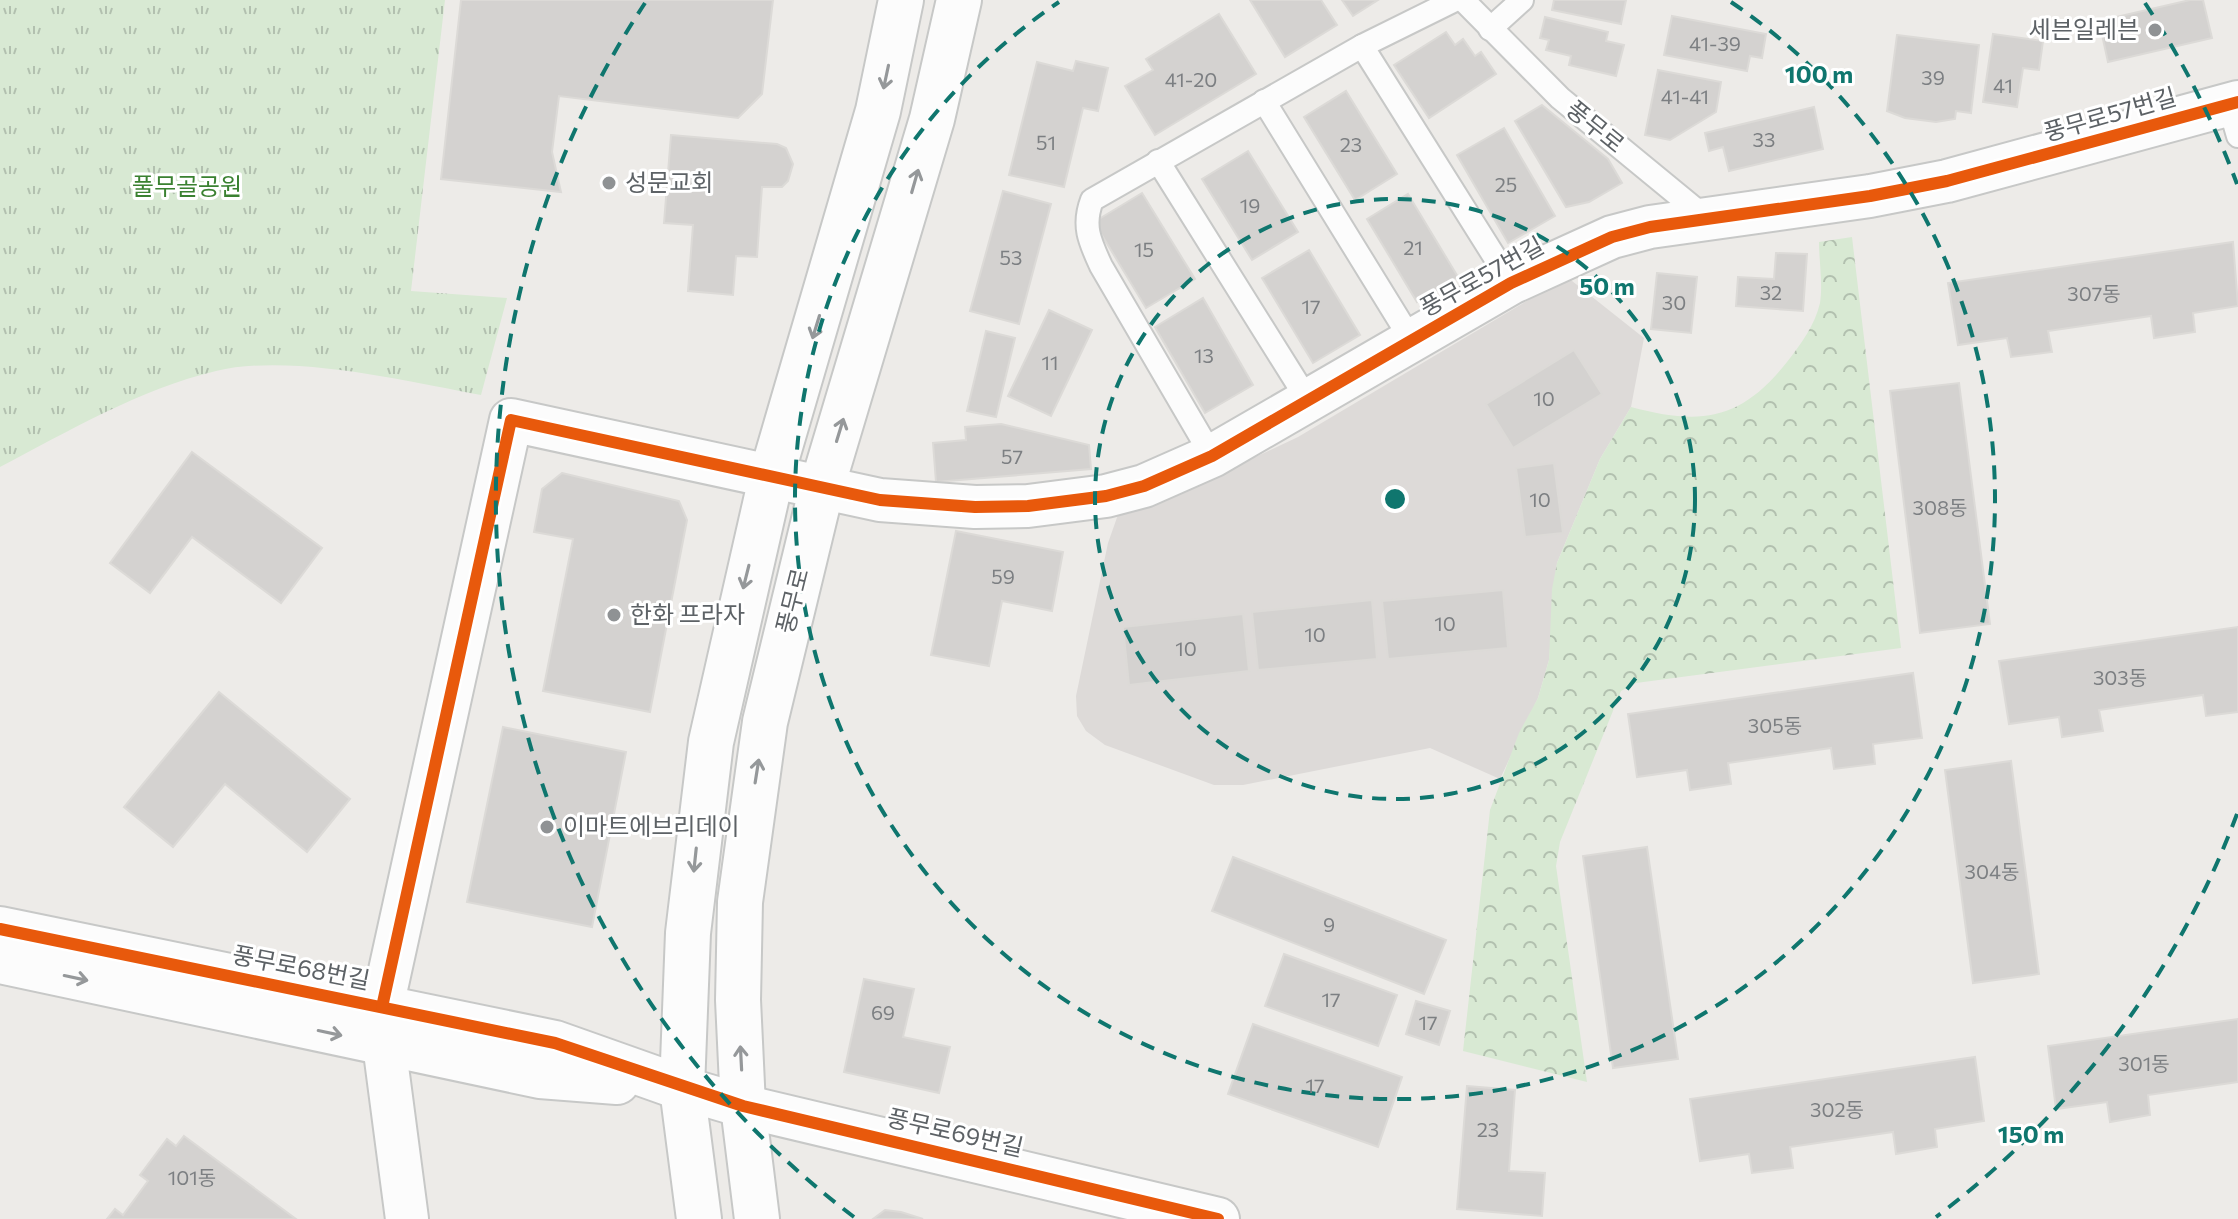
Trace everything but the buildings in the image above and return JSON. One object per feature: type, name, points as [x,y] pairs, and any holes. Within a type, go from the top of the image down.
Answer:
[{"type":"street","name":"풍무로","points":[[699,1219],[682,1088],[688,933],[711,742],[772,474],[878,111],[901,0]]},
{"type":"street","name":"풍무로","points":[[757,1219],[743,1106],[738,1000],[740,902],[765,722],[822,487],[932,119],[959,0]]},
{"type":"street","name":"풍무로57번길","points":[[383,1026],[511,420],[822,487],[920,504],[1028,506],[1081,500],[1144,486],[1212,456],[1511,283],[1612,237],[1706,218],[1870,196],[1947,181],[2235,114]]},
{"type":"street","name":"풍무로68번길","points":[[0,929],[383,1026],[540,1076],[682,1088]]},
{"type":"street","name":"풍무로68번길","points":[[0,961],[383,1026]]},
{"type":"street","points":[[383,1026],[407,1219]]},
{"type":"street","name":"풍무로69번길","points":[[682,1088],[743,1106],[1218,1219]]},
{"type":"lane","points":[[1212,456],[1101,266],[1087,236],[1086,217],[1092,200],[1362,46],[1455,0]]},
{"type":"lane","name":"풍무로","points":[[1463,0],[1560,98],[1706,218]]},
{"type":"lane","points":[[1490,29],[1522,0]]},
{"type":"lane","points":[[1362,46],[1511,283]]},
{"type":"lane","points":[[1264,101],[1412,341]]},
{"type":"lane","points":[[1158,161],[1309,402]]},
{"type":"shaded area","points":[[1567,277],[1644,338],[1631,407],[1600,459],[1557,563],[1549,660],[1538,698],[1500,779],[1430,748],[1243,785],[1214,785],[1105,745],[1086,731],[1077,716],[1076,696],[1108,543],[1120,509],[1179,493],[1298,437]]},
{"type":"green space","name":"풀무골공원","points":[[0,0],[445,0],[411,291],[507,298],[481,395],[348,371],[278,365],[246,366],[188,379],[132,400],[0,467]]},
{"type":"green space","points":[[1852,237],[1901,648],[1636,683],[1621,691],[1560,842],[1556,866],[1587,1082],[1463,1051],[1490,810],[1519,733],[1538,698],[1549,660],[1552,589],[1557,563],[1600,459],[1631,407],[1656,413],[1699,416],[1736,407],[1753,396],[1787,362],[1815,319],[1821,296],[1819,242]]},
{"type":"cycle path","points":[[382,1007],[511,420],[880,500],[975,507],[1028,506],[1106,496],[1144,486],[1212,456],[1511,283],[1612,237],[1650,227],[1870,196],[1947,181],[2238,102]]},
{"type":"cycle path","points":[[0,929],[555,1043],[743,1106],[1218,1219]]},
{"type":"place","name":"세븐일레븐","points":[[2155,30]]},
{"type":"place","name":"성문교회","points":[[609,183]]},
{"type":"place","name":"한화 프라자","points":[[614,615]]},
{"type":"place","name":"이마트에브리데이","points":[[547,827]]}]
